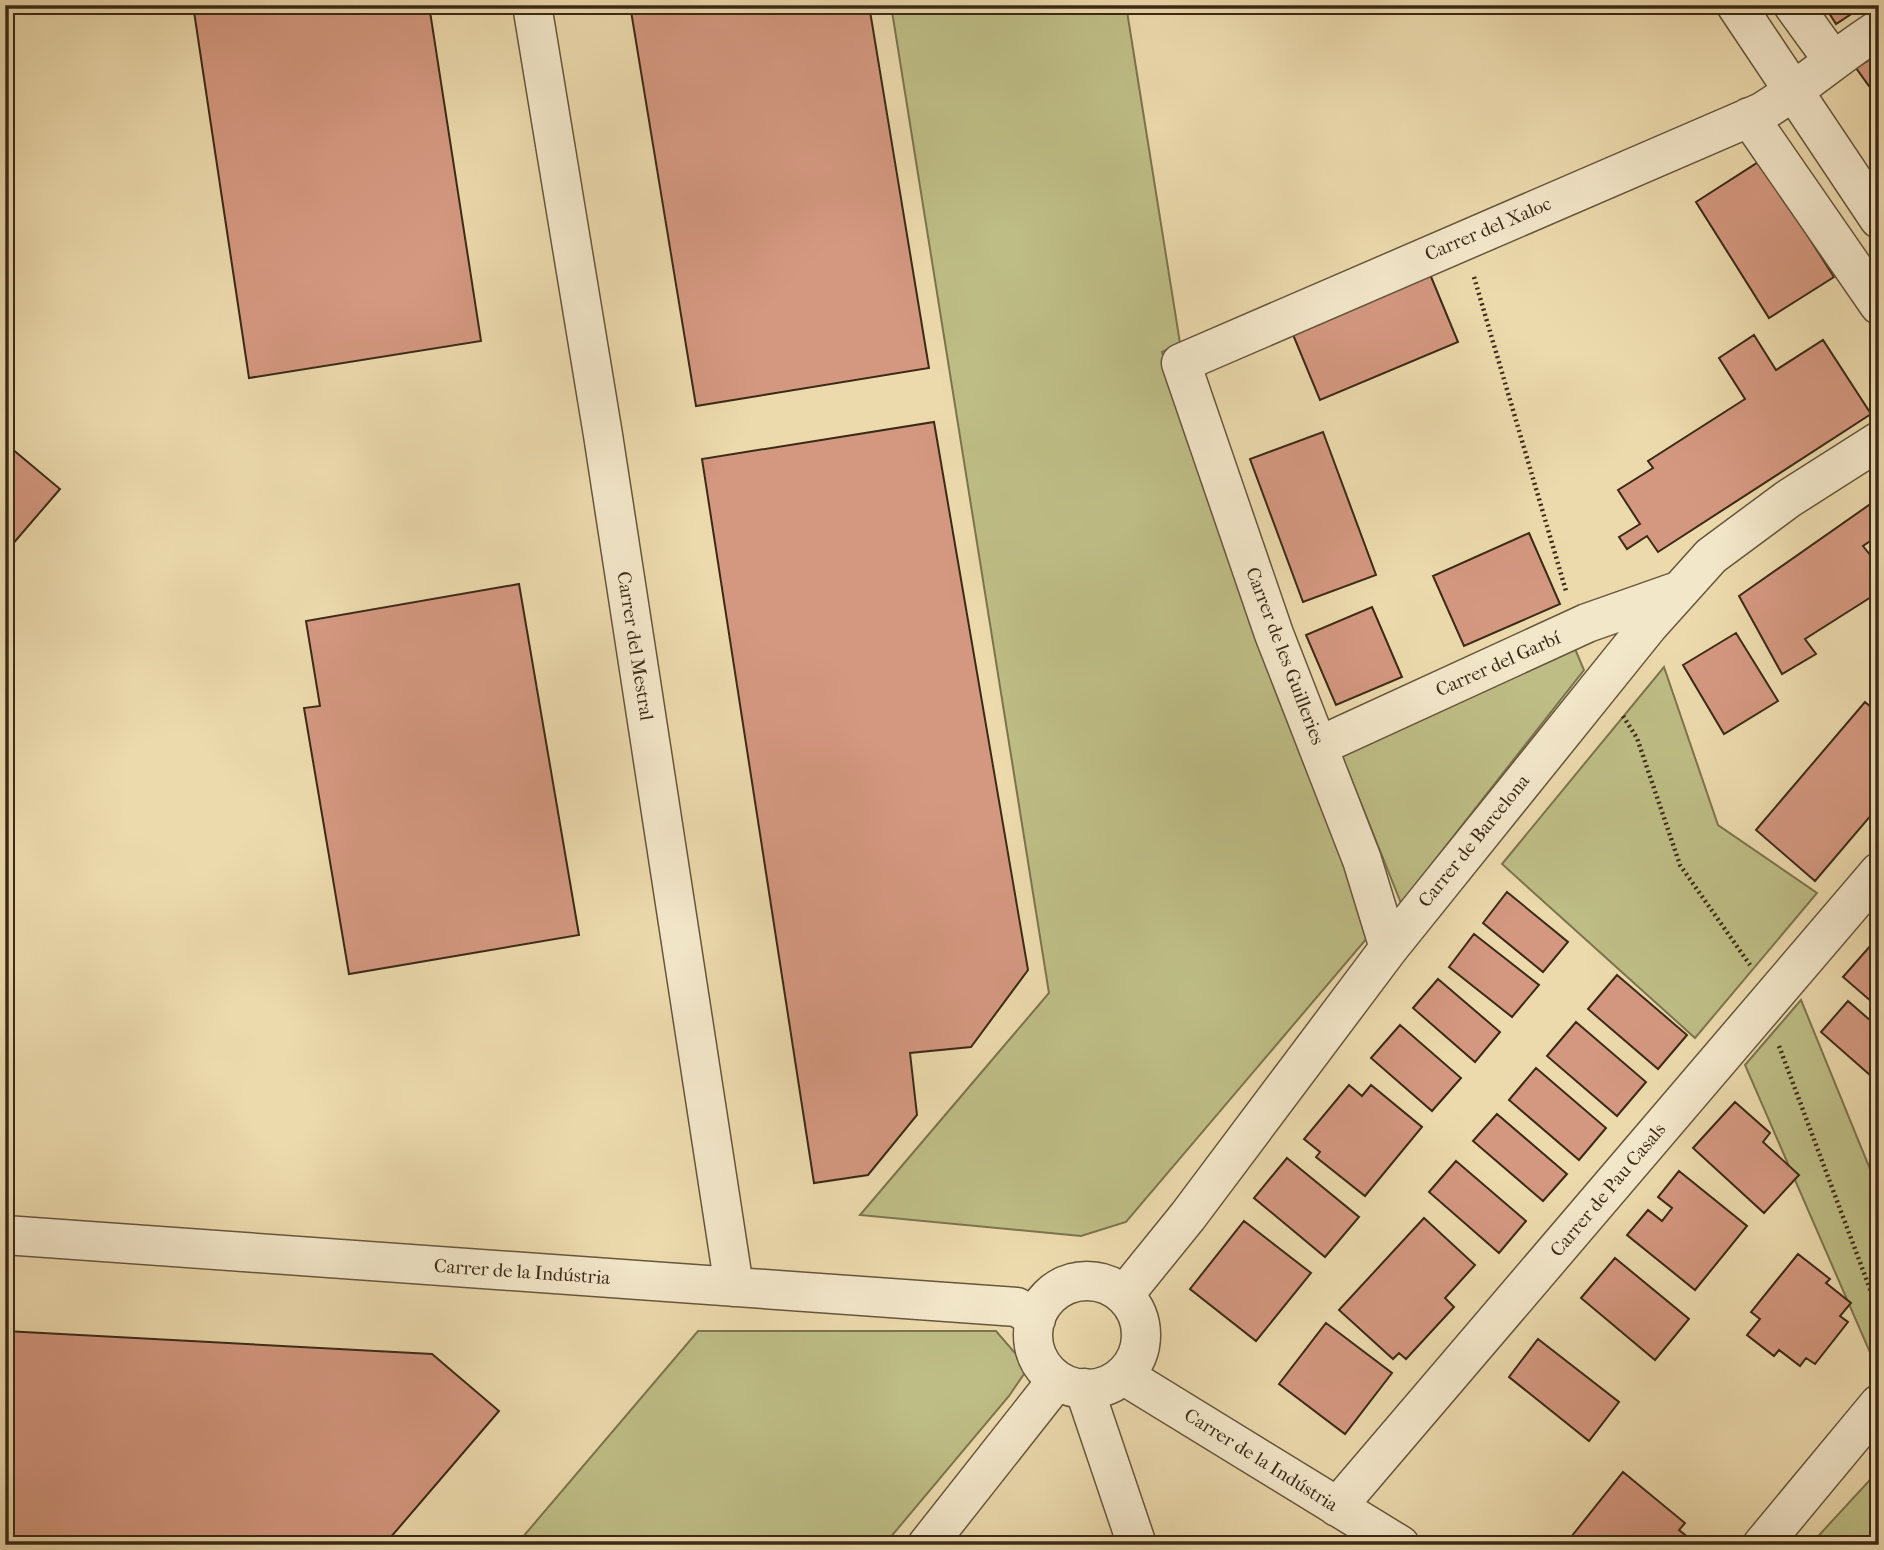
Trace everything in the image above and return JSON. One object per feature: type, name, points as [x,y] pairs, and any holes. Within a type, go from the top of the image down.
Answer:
[{"type":"street","name":"Carrer del Mestral","points":[[532,5],[605,449],[734,1287]]},
{"type":"street","points":[[1736,5],[1879,219]]},
{"type":"street","points":[[1793,5],[1832,59]]},
{"type":"street","name":"Carrer del Xaloc","points":[[1181,363],[1749,117],[1794,92],[1832,59],[1879,29]]},
{"type":"street","points":[[1749,117],[1879,305]]},
{"type":"street","name":"Carrer de les Guilleries","points":[[1181,363],[1274,634],[1362,860],[1390,948]]},
{"type":"street","name":"Carrer de Barcelona","points":[[1124,1295],[1188,1216],[1390,948],[1601,683],[1680,591],[1712,556],[1788,499],[1879,441]]},
{"type":"street","name":"Carrer del Garbí","points":[[1319,746],[1577,628],[1680,591]]},
{"type":"street","name":"Carrer de Pau Casals","points":[[1337,1507],[1879,872]]},
{"type":"street","name":"Carrer de la Indústria","points":[[5,1235],[1017,1307],[1036,1319]]},
{"type":"street","points":[[1091,1281],[1103,1283],[1124,1295],[1135,1311],[1141,1330],[1135,1359],[1123,1375],[1098,1388],[1071,1384],[1039,1359],[1033,1333],[1036,1319],[1048,1298],[1068,1285],[1091,1281]]},
{"type":"street","name":"Carrer de la Indústria","points":[[1123,1375],[1400,1545]]},
{"type":"street","points":[[927,1545],[1071,1384]]},
{"type":"street","points":[[1071,1384],[1137,1545]]},
{"type":"street","points":[[1762,1545],[1879,1404]]},
{"type":"path","points":[[1463,239],[1577,628]]},
{"type":"path","points":[[1601,683],[1637,738],[1680,865],[1772,997],[1773,1028],[1879,1313]]},
{"type":"shaded area","points":[[891,5],[1126,5],[1180,343],[1162,352],[1300,744],[1373,931],[1126,1222],[1081,1236],[860,1215],[1049,993]]},
{"type":"shaded area","points":[[1573,644],[1584,670],[1401,903],[1340,751]]},
{"type":"shaded area","points":[[1664,667],[1718,825],[1817,893],[1695,1038],[1502,864]]},
{"type":"shaded area","points":[[1801,1000],[1879,1191],[1879,1349],[1872,1357],[1745,1065]]},
{"type":"shaded area","points":[[698,1331],[996,1331],[1028,1368],[1009,1396],[884,1545],[516,1545]]},
{"type":"shaded area","points":[[1879,1470],[1879,1545],[1810,1545]]},
{"type":"building","points":[[193,5],[429,5],[481,341],[249,378]]},
{"type":"building","points":[[630,5],[869,5],[929,368],[696,406]]},
{"type":"building","points":[[1824,5],[1865,5],[1836,24]]},
{"type":"building","points":[[1879,54],[1879,100],[1856,68]]},
{"type":"building","points":[[1760,161],[1834,277],[1769,318],[1696,202]]},
{"type":"building","points":[[1427,267],[1458,342],[1320,400],[1289,325]]},
{"type":"building","points":[[1754,335],[1776,370],[1823,340],[1871,414],[1658,552],[1647,536],[1627,549],[1619,537],[1640,524],[1618,490],[1653,468],[1648,461],[1745,399],[1719,358]]},
{"type":"building","points":[[934,422],[1028,970],[971,1047],[910,1053],[917,1115],[868,1175],[814,1183],[702,459]]},
{"type":"building","points":[[1323,432],[1376,575],[1303,602],[1250,459]]},
{"type":"building","points":[[5,443],[60,489],[5,553]]},
{"type":"building","points":[[1879,498],[1879,535],[1863,546],[1879,566],[1879,592],[1805,639],[1816,654],[1782,674],[1739,596]]},
{"type":"building","points":[[1529,533],[1560,604],[1464,646],[1433,576]]},
{"type":"building","points":[[519,584],[579,935],[349,974],[304,708],[320,706],[306,621]]},
{"type":"building","points":[[1372,607],[1402,677],[1336,705],[1306,635]]},
{"type":"building","points":[[1736,633],[1778,701],[1724,734],[1683,665]]},
{"type":"building","points":[[1865,702],[1879,714],[1879,806],[1815,881],[1756,830]]},
{"type":"building","points":[[1507,892],[1568,942],[1543,972],[1483,923]]},
{"type":"building","points":[[1474,934],[1539,985],[1512,1017],[1449,967]]},
{"type":"building","points":[[1879,936],[1879,1008],[1843,977]]},
{"type":"building","points":[[1617,975],[1687,1035],[1658,1069],[1588,1009]]},
{"type":"building","points":[[1438,979],[1500,1032],[1475,1062],[1413,1008]]},
{"type":"building","points":[[1848,1001],[1879,1028],[1879,1083],[1821,1032]]},
{"type":"building","points":[[1576,1022],[1646,1082],[1617,1116],[1547,1056]]},
{"type":"building","points":[[1400,1025],[1461,1078],[1432,1111],[1371,1058]]},
{"type":"building","points":[[1536,1068],[1606,1128],[1579,1160],[1509,1100]]},
{"type":"building","points":[[1349,1085],[1362,1096],[1371,1085],[1422,1127],[1365,1196],[1316,1157],[1320,1152],[1304,1139]]},
{"type":"building","points":[[1735,1102],[1770,1133],[1763,1142],[1799,1175],[1764,1213],[1693,1148]]},
{"type":"building","points":[[1497,1114],[1567,1174],[1543,1201],[1473,1141]]},
{"type":"building","points":[[1287,1158],[1359,1217],[1325,1257],[1254,1198]]},
{"type":"building","points":[[1456,1161],[1526,1221],[1499,1253],[1429,1192]]},
{"type":"building","points":[[1679,1171],[1747,1226],[1695,1290],[1627,1235],[1648,1210],[1662,1221],[1672,1208],[1658,1197]]},
{"type":"building","points":[[1424,1218],[1475,1265],[1445,1298],[1454,1307],[1406,1359],[1399,1353],[1393,1359],[1339,1310]]},
{"type":"building","points":[[1244,1221],[1311,1273],[1256,1341],[1190,1289]]},
{"type":"building","points":[[1798,1254],[1830,1279],[1826,1283],[1851,1303],[1840,1316],[1848,1322],[1815,1364],[1806,1358],[1800,1366],[1779,1350],[1774,1356],[1747,1335],[1760,1319],[1751,1312]]},
{"type":"building","points":[[1615,1258],[1689,1319],[1655,1360],[1581,1298]]},
{"type":"building","points":[[1326,1323],[1392,1373],[1345,1434],[1279,1384]]},
{"type":"building","points":[[5,1331],[432,1354],[499,1411],[384,1545],[33,1545],[33,1541],[5,1541]]},
{"type":"building","points":[[1538,1339],[1619,1402],[1589,1441],[1509,1377]]},
{"type":"building","points":[[1623,1472],[1685,1523],[1679,1530],[1694,1542],[1692,1545],[1581,1545],[1571,1537]]}]
